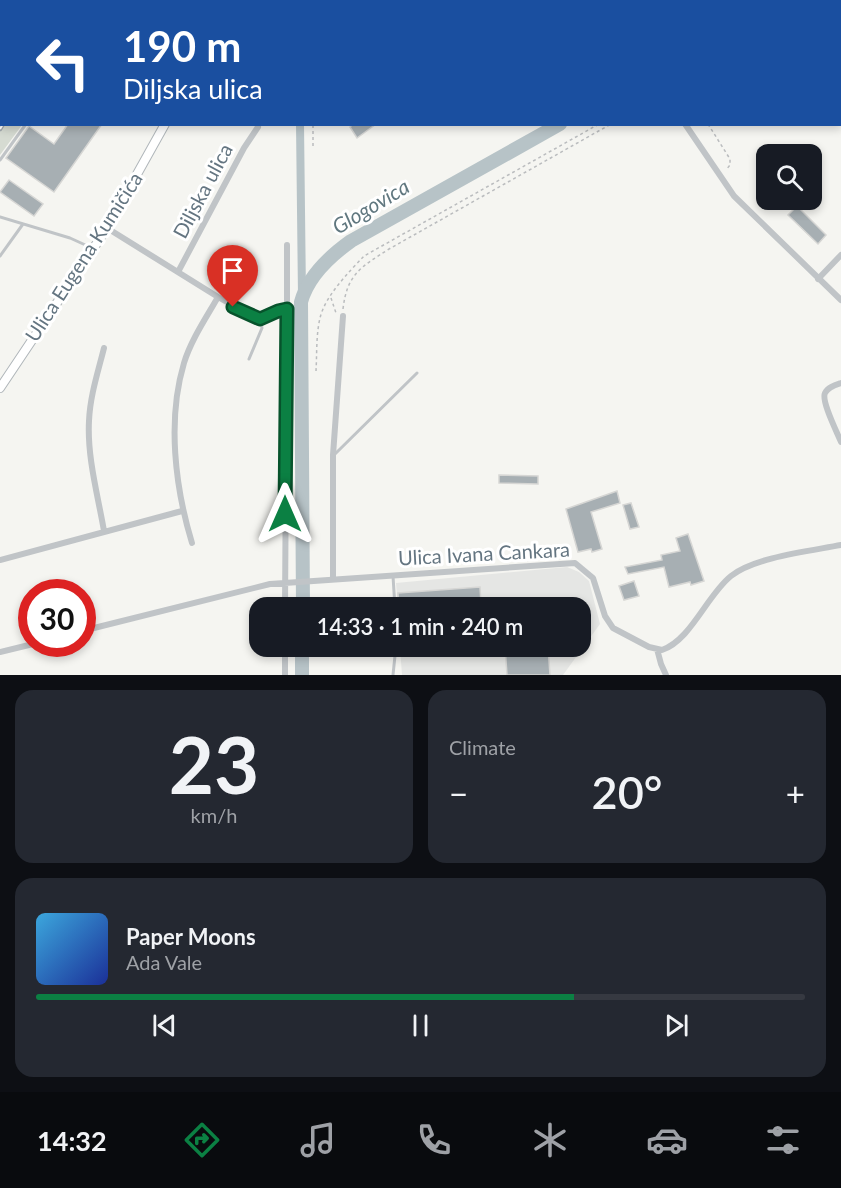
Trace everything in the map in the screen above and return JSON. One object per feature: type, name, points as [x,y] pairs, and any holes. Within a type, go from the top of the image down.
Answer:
[{"type":"main road","name":"Ulica Eugena Kumičića","points":[[0,388],[107,228],[162,126]]},
{"type":"street","points":[[686,126],[734,196],[840,299]]},
{"type":"street","name":"Diljska ulica","points":[[178,272],[244,148],[258,127]]},
{"type":"street","points":[[107,228],[249,316],[260,319],[287,309]]},
{"type":"street","points":[[286,597],[287,245]]},
{"type":"street","points":[[818,279],[841,255]]},
{"type":"street","points":[[192,543],[182,511],[175,434],[176,402],[188,352],[218,297]]},
{"type":"street","points":[[333,578],[333,455],[343,316]]},
{"type":"street","points":[[104,348],[88,422],[104,531]]},
{"type":"street","points":[[841,383],[828,388],[824,395],[841,442]]},
{"type":"street","points":[[0,560],[182,511]]},
{"type":"street","points":[[666,675],[657,649],[666,648],[683,635],[726,580],[746,566],[841,545]]},
{"type":"street","name":"Ulica Ivana Cankara","points":[[96,627],[256,587],[287,582],[575,563],[593,578],[605,616],[613,628],[657,649]]},
{"type":"street","points":[[0,652],[18,648]]},
{"type":"street","points":[[285,657],[285,675]]},
{"type":"lane","points":[[0,160],[25,126]]},
{"type":"lane","points":[[0,217],[70,238],[92,249]]},
{"type":"lane","points":[[0,256],[23,224]]},
{"type":"lane","points":[[249,359],[262,328],[260,319]]},
{"type":"lane","points":[[333,455],[417,373]]},
{"type":"lane","points":[[393,574],[394,597]]},
{"type":"lane","points":[[393,675],[395,657]]},
{"type":"path","points":[[313,126],[313,146]]},
{"type":"path","points":[[316,371],[320,318],[325,306],[345,275],[364,256],[595,126]]},
{"type":"path","points":[[343,316],[345,290],[359,269],[389,249],[607,126]]},
{"type":"path","points":[[709,126],[730,159],[730,165],[720,177]]},
{"type":"shaded area","points":[[0,126],[21,126],[0,155]]},
{"type":"shaded area","points":[[567,567],[579,572],[589,581],[600,624],[591,636],[591,597],[397,597],[396,583]]},
{"type":"shaded area","points":[[401,657],[576,657],[563,675],[402,675]]},
{"type":"building","points":[[29,126],[54,144],[67,126],[101,126],[54,192],[6,158]]},
{"type":"building","points":[[351,126],[373,126],[357,138]]},
{"type":"building","points":[[9,180],[43,204],[34,216],[0,192]]},
{"type":"building","points":[[793,210],[801,210],[826,235],[818,244],[788,215]]},
{"type":"building","points":[[499,475],[538,476],[538,484],[499,483]]},
{"type":"building","points":[[617,491],[620,503],[591,512],[602,549],[578,552],[566,509]]},
{"type":"building","points":[[631,503],[639,527],[630,529],[623,505]]},
{"type":"building","points":[[688,534],[704,581],[669,587],[664,567],[628,574],[625,567],[662,560],[661,555],[680,551],[676,538]]},
{"type":"building","points":[[634,581],[639,596],[624,600],[619,586]]},
{"type":"building","points":[[480,587],[481,597],[398,597],[398,593]]},
{"type":"building","points":[[506,657],[549,657],[550,675],[507,675]]},
{"type":"waterway","points":[[300,126],[302,296]]},
{"type":"waterway","name":"Glogovica","points":[[303,597],[301,302],[304,293],[314,275],[335,253],[351,241],[556,126]]},
{"type":"waterway","name":"Glogovica","points":[[302,657],[302,675]]},
{"type":"route","points":[[233,307],[260,319],[287,309],[285,514]]}]
